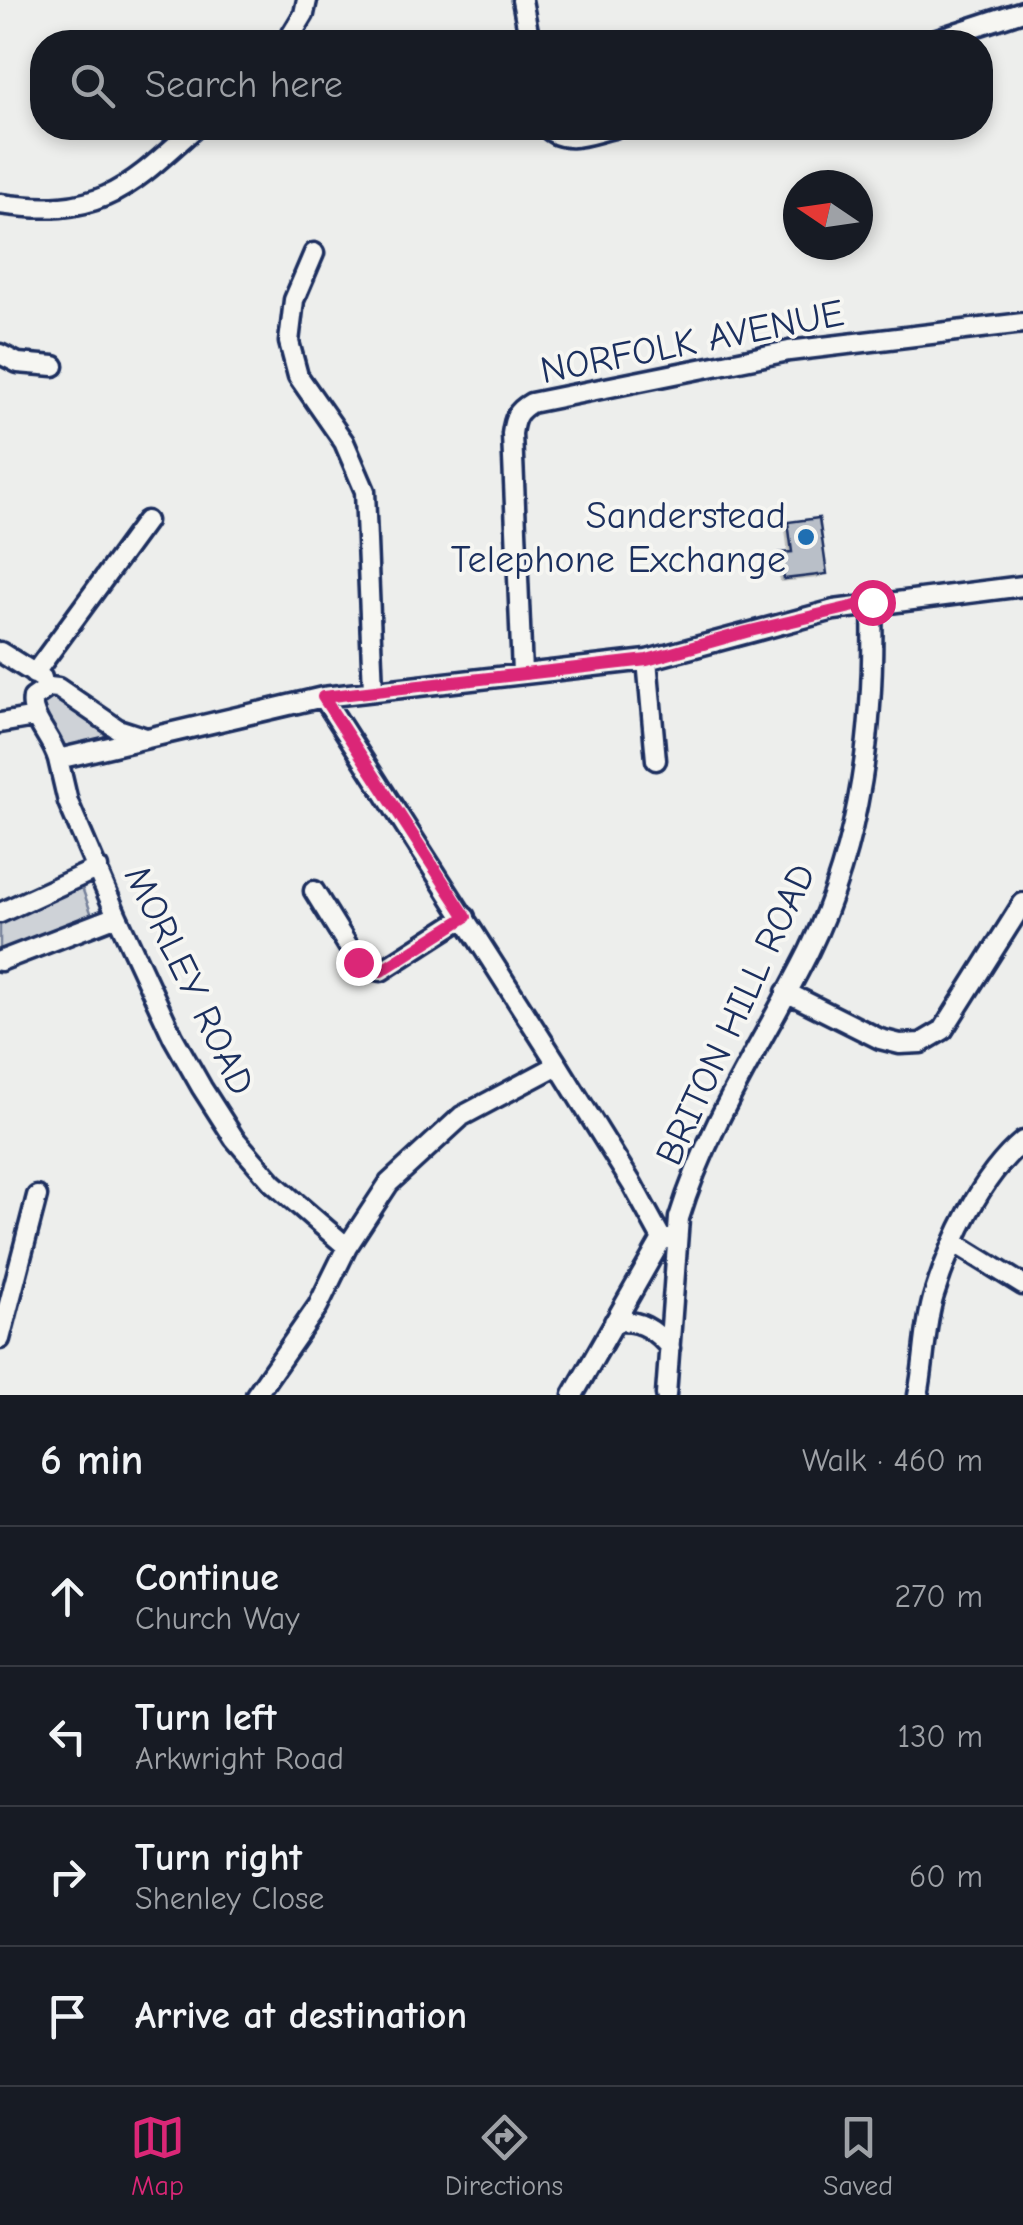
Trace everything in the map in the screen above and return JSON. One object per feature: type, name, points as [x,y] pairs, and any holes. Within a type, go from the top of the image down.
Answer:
[{"type":"street","points":[[294,30],[307,0]]},
{"type":"street","points":[[522,0],[528,30]]},
{"type":"street","points":[[964,30],[1023,10]]},
{"type":"street","points":[[0,204],[66,206],[97,202],[119,192],[181,140]]},
{"type":"street","points":[[314,253],[294,300],[290,342],[298,376],[344,442],[364,491],[373,690]]},
{"type":"street","name":"NORFOLK AVENUE","points":[[522,673],[512,434],[520,409],[531,403],[788,352],[1023,323]]},
{"type":"street","points":[[0,354],[18,363],[54,366]]},
{"type":"street","points":[[34,674],[146,521]]},
{"type":"street","points":[[58,759],[323,697],[647,660],[872,602],[1023,586]]},
{"type":"street","name":"BRITON HILL ROAD","points":[[666,1395],[670,1239],[686,1194],[743,1072],[810,950],[829,903],[859,803],[870,721],[872,602]]},
{"type":"street","points":[[7,657],[126,733],[146,738]]},
{"type":"street","name":"MORLEY ROAD","points":[[7,657],[26,680],[33,712],[45,728],[58,759],[68,802],[173,1037],[234,1138],[273,1183],[347,1247]]},
{"type":"street","points":[[647,660],[656,760]]},
{"type":"street","points":[[0,723],[33,712],[40,691],[58,688]]},
{"type":"street","points":[[323,697],[670,1239],[614,1322],[573,1395]]},
{"type":"street","points":[[100,750],[110,738],[111,730],[104,720]]},
{"type":"street","points":[[0,912],[98,868]]},
{"type":"street","points":[[314,891],[358,962],[381,971],[466,917]]},
{"type":"street","points":[[786,992],[880,1039],[900,1044],[921,1043],[943,1030],[952,1018],[1023,904]]},
{"type":"street","points":[[0,961],[117,916]]},
{"type":"street","points":[[256,1395],[318,1306],[347,1247],[389,1183],[462,1116],[558,1065]]},
{"type":"street","points":[[918,1395],[933,1296],[1000,1160],[1023,1141]]},
{"type":"street","points":[[0,1339],[9,1268],[37,1196]]},
{"type":"street","points":[[956,1243],[1023,1285]]},
{"type":"street","points":[[614,1322],[638,1322],[670,1348]]},
{"type":"shaded area","points":[[50,692],[106,731],[102,741],[65,749],[36,701]]},
{"type":"shaded area","points":[[80,882],[93,918],[0,954],[0,915]]},
{"type":"building","name":"Sanderstead Telephone Exchange","points":[[819,518],[827,574],[784,579],[780,553],[792,552],[788,522]]},
{"type":"place","name":"Sanderstead Telephone Exchange","points":[[806,537]]},
{"type":"route","points":[[358,962],[381,971],[466,917],[323,697],[647,660],[872,602]]}]
